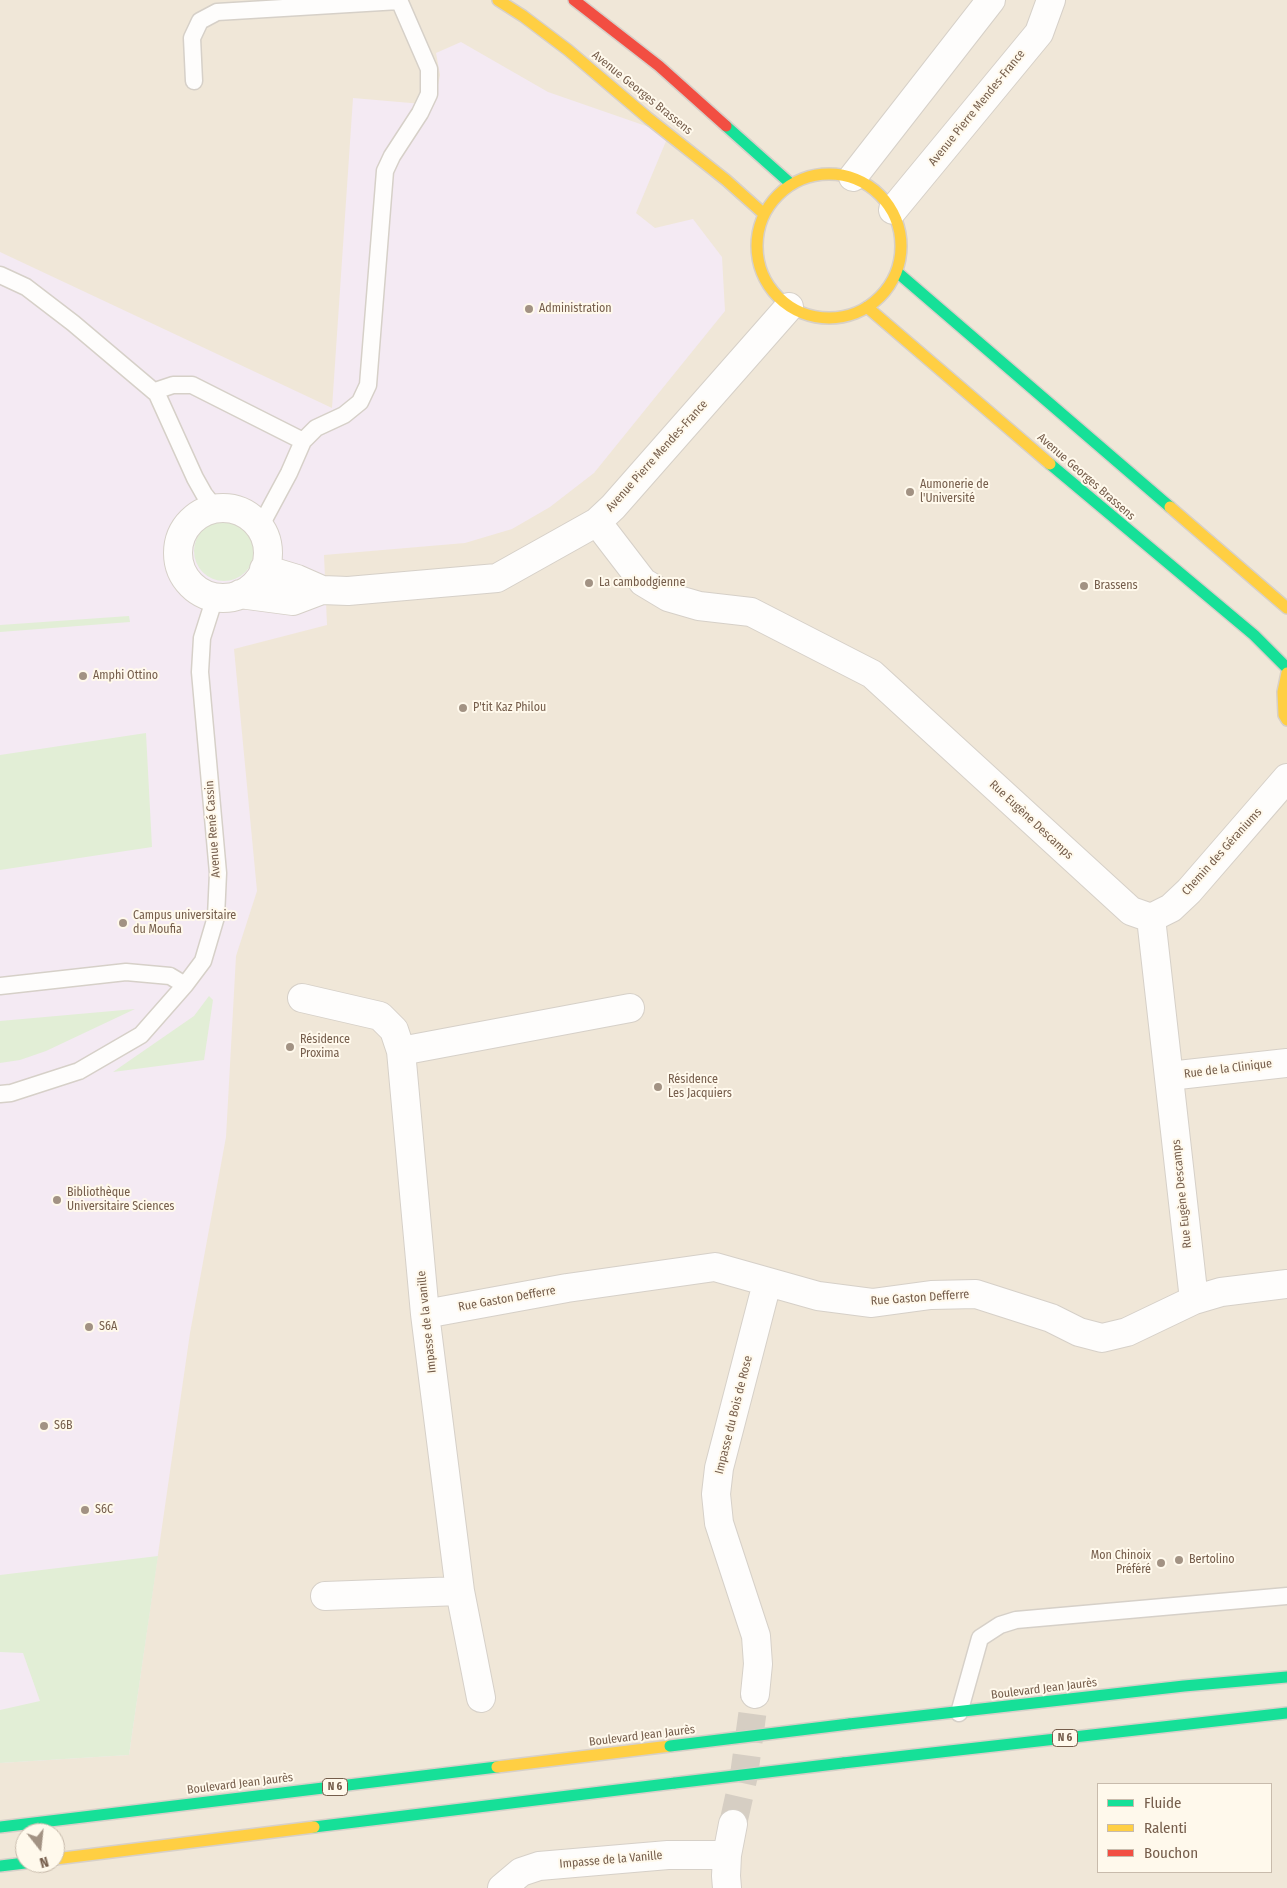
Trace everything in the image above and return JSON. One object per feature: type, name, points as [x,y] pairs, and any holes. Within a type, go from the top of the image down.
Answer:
[{"type":"main road","name":"Avenue Georges Brassens","points":[[498,0],[523,16],[568,50],[648,118],[726,180],[764,214]]},
{"type":"main road","points":[[574,0],[659,66],[791,184]]},
{"type":"main road","points":[[832,173],[853,177],[869,185],[882,196],[892,210],[900,230],[902,251],[897,272],[885,292],[867,308],[849,316],[828,318],[808,315],[789,306],[773,292],[762,275],[756,255],[757,234],[764,214],[775,197],[791,184],[810,175],[832,173]]},
{"type":"main road","points":[[897,272],[1287,608]]},
{"type":"main road","name":"Avenue Georges Brassens","points":[[867,308],[1127,530],[1254,635],[1287,668]]},
{"type":"main road","points":[[1287,673],[1282,692],[1284,714],[1287,720]]},
{"type":"main road","name":"Boulevard Jean Jaurès","points":[[0,1827],[849,1724],[1184,1686],[1287,1677]]},
{"type":"main road","name":"N 6","points":[[65,1858],[843,1763],[1287,1713]]},
{"type":"main road","points":[[0,1866],[15,1864]]},
{"type":"street","points":[[853,177],[991,0]]},
{"type":"street","name":"Avenue Pierre Mendes-France","points":[[892,210],[1039,33],[1050,0]]},
{"type":"street","name":"Avenue Pierre Mendes-France","points":[[264,569],[297,579],[322,590],[348,591],[497,578],[597,522],[613,507],[789,306]]},
{"type":"street","points":[[215,508],[228,508],[240,511],[260,526],[266,540],[268,555],[259,580],[250,589],[227,596],[202,593],[192,586],[184,576],[177,553],[183,532],[191,520],[215,508]]},
{"type":"street","name":"Rue Eugène Descamps","points":[[597,522],[643,582],[668,597],[699,606],[750,612],[872,674],[1131,911],[1151,918],[1194,1300]]},
{"type":"street","name":"Avenue Pierre Mendes-France","points":[[227,596],[293,601],[322,590]]},
{"type":"street","name":"Chemin des Géraniums","points":[[1151,918],[1171,908],[1189,891],[1287,778]]},
{"type":"street","name":"Impasse de la vanille","points":[[302,998],[380,1016],[394,1030],[401,1051],[425,1314],[460,1591],[481,1698]]},
{"type":"street","points":[[401,1051],[630,1008]]},
{"type":"street","name":"Rue de la Clinique","points":[[1169,1076],[1287,1062]]},
{"type":"street","name":"Rue Gaston Defferre","points":[[425,1314],[567,1288],[715,1267],[818,1296],[872,1303],[931,1295],[976,1294],[1051,1318],[1079,1332],[1102,1338],[1127,1332],[1194,1300],[1221,1292],[1287,1284]]},
{"type":"street","name":"Impasse du Bois de Rose","points":[[755,1694],[758,1664],[756,1636],[719,1522],[716,1494],[719,1468],[767,1283]]},
{"type":"street","points":[[325,1596],[460,1591]]},
{"type":"street","points":[[727,1888],[727,1856],[733,1824]]},
{"type":"street","name":"Impasse de la Vanille","points":[[502,1888],[521,1872],[539,1866],[668,1854],[727,1856]]},
{"type":"lane","points":[[194,81],[192,38],[200,21],[217,12],[399,0],[429,69],[428,94],[420,113],[404,136],[386,171],[368,385],[360,402],[344,415],[316,428],[303,441],[289,473],[260,526]]},
{"type":"lane","points":[[0,275],[26,287],[73,323],[157,394],[195,478],[215,508]]},
{"type":"lane","points":[[157,394],[155,391],[173,385],[192,385],[303,441]]},
{"type":"lane","name":"Avenue René Cassin","points":[[0,1094],[11,1093],[79,1071],[141,1034],[203,961],[216,917],[218,873],[200,672],[202,638],[227,596]]},
{"type":"lane","points":[[0,986],[126,972],[170,976],[185,984]]},
{"type":"lane","points":[[959,1713],[980,1638],[1000,1625],[1016,1620],[1287,1596]]},
{"type":"shaded area","points":[[0,0],[1287,0],[1287,1888],[0,1888]]},
{"type":"shaded area","name":"Campus universitaire du Moufia","points":[[461,42],[548,92],[669,134],[636,213],[655,228],[693,219],[722,257],[725,311],[594,473],[550,507],[512,529],[465,543],[324,555],[327,625],[234,649],[257,891],[236,956],[226,1137],[190,1333],[129,1755],[0,1763],[0,252],[332,408],[353,98],[434,105],[440,75],[436,53]]},
{"type":"green space","points":[[218,521],[230,521],[241,526],[249,534],[254,545],[252,563],[241,576],[230,581],[218,581],[207,576],[199,568],[194,557],[194,545],[199,534],[207,526]]},
{"type":"green space","points":[[129,616],[130,622],[0,632],[0,625]]},
{"type":"green space","points":[[146,733],[152,847],[0,870],[0,755]]},
{"type":"green space","points":[[209,996],[213,1000],[204,1060],[113,1072],[194,1016]]},
{"type":"green space","points":[[135,1009],[46,1051],[20,1060],[0,1063],[0,1021]]},
{"type":"green space","points":[[158,1556],[129,1755],[0,1763],[0,1710],[40,1701],[23,1653],[0,1652],[0,1575]]},
{"type":"tunnel","points":[[733,1824],[744,1775],[755,1694]]},
{"type":"traffic: fast","points":[[726,126],[791,184]]},
{"type":"traffic: fast","points":[[897,272],[1170,507]]},
{"type":"traffic: fast","points":[[1050,464],[1254,635],[1287,668]]},
{"type":"traffic: fast","points":[[849,1724],[1184,1686],[1287,1677]]},
{"type":"traffic: fast","points":[[843,1763],[1287,1713]]},
{"type":"traffic: fast","points":[[670,1746],[849,1724]]},
{"type":"traffic: fast","points":[[675,1783],[843,1763]]},
{"type":"traffic: fast","points":[[0,1827],[497,1767]]},
{"type":"traffic: fast","points":[[314,1827],[675,1783]]},
{"type":"traffic: fast","points":[[0,1866],[15,1864]]},
{"type":"traffic: slow","points":[[498,0],[523,16],[568,50],[648,118],[726,180],[764,214]]},
{"type":"traffic: slow","points":[[829,174],[857,179],[880,195],[896,218],[901,246],[896,274],[880,297],[857,313],[829,318],[801,313],[778,297],[762,274],[757,246],[762,218],[778,195],[801,179],[829,174]]},
{"type":"traffic: slow","points":[[867,307],[1050,464]]},
{"type":"traffic: slow","points":[[1170,507],[1287,608]]},
{"type":"traffic: slow","points":[[1287,673],[1283,692],[1284,715],[1287,720]]},
{"type":"traffic: slow","points":[[497,1767],[670,1746]]},
{"type":"traffic: slow","points":[[65,1858],[314,1827]]},
{"type":"traffic: jam","points":[[574,0],[659,66],[726,126]]},
{"type":"place","name":"Administration","points":[[529,309]]},
{"type":"place","name":"Aumonerie de l'Université","points":[[910,492]]},
{"type":"place","name":"La cambodgienne","points":[[589,583]]},
{"type":"place","name":"Brassens","points":[[1084,586]]},
{"type":"place","name":"Amphi Ottino","points":[[83,676]]},
{"type":"place","name":"P'tit Kaz Philou","points":[[463,708]]},
{"type":"place","name":"Campus universitaire du Moufia","points":[[123,923]]},
{"type":"place","name":"Résidence Proxima","points":[[290,1047]]},
{"type":"place","name":"Résidence Les Jacquiers","points":[[658,1087]]},
{"type":"place","name":"Bibliothèque Universitaire Sciences","points":[[57,1200]]},
{"type":"place","name":"S6A","points":[[89,1327]]},
{"type":"place","name":"S6B","points":[[44,1426]]},
{"type":"place","name":"S6C","points":[[85,1510]]},
{"type":"place","name":"Bertolino","points":[[1179,1560]]},
{"type":"place","name":"Mon Chinoix Préféré","points":[[1161,1563]]}]
